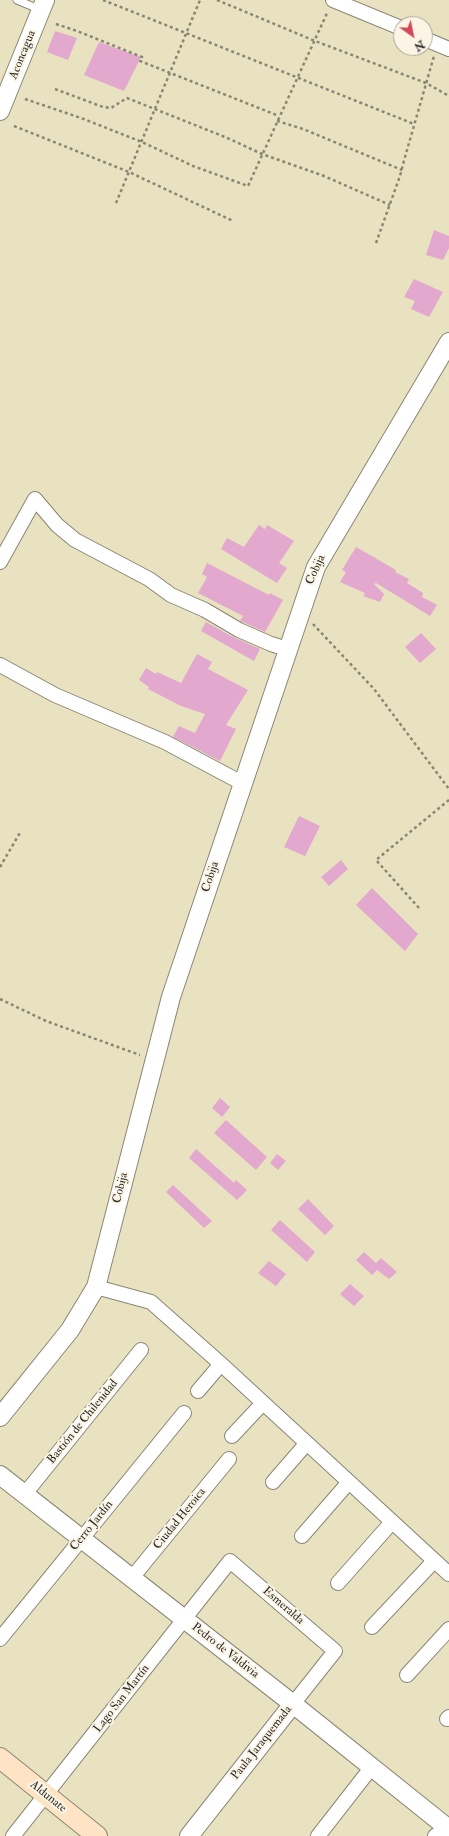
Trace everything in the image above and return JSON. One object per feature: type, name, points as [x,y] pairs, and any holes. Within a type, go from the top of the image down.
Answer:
[{"type":"main road","name":"Aldunate","points":[[0,1758],[97,1836]]},
{"type":"street","points":[[334,0],[393,25]]},
{"type":"street","name":"Aconcagua","points":[[0,111],[43,5]]},
{"type":"street","name":"Cobija","points":[[0,1417],[70,1330],[96,1287],[171,997],[287,649],[316,567],[447,351]]},
{"type":"street","points":[[0,562],[35,499],[57,525],[74,540],[149,579],[171,595],[205,610],[239,630],[271,644],[287,649]]},
{"type":"street","points":[[0,665],[55,695],[165,742],[242,783]]},
{"type":"street","points":[[96,1287],[151,1302],[221,1364],[306,1444],[449,1574]]},
{"type":"street","name":"Bastión de Chilenidad","points":[[24,1495],[141,1350]]},
{"type":"street","points":[[198,1391],[221,1364]]},
{"type":"street","points":[[232,1436],[263,1403]]},
{"type":"street","name":"Cerro Jardín","points":[[0,1639],[184,1413]]},
{"type":"street","points":[[272,1482],[306,1444]]},
{"type":"street","name":"Ciudad Heroica","points":[[131,1578],[229,1459]]},
{"type":"street","name":"Pedro de Valdivia","points":[[0,1475],[293,1704],[372,1768],[444,1831]]},
{"type":"street","points":[[302,1536],[349,1482]]},
{"type":"street","points":[[338,1582],[392,1522]]},
{"type":"street","name":"Lago San Martín","points":[[12,1836],[230,1561]]},
{"type":"street","name":"Esmeralda","points":[[230,1561],[335,1652]]},
{"type":"street","points":[[372,1627],[434,1561]]},
{"type":"street","points":[[407,1675],[449,1629]]},
{"type":"street","name":"Paula Jaraquemada","points":[[189,1836],[335,1652]]},
{"type":"street","points":[[318,1836],[372,1768]]},
{"type":"lane","points":[[18,0],[43,5]]},
{"type":"path","points":[[103,0],[187,32],[414,124]]},
{"type":"path","points":[[116,203],[200,0]]},
{"type":"path","points":[[217,0],[315,41],[426,83],[449,96]]},
{"type":"path","points":[[25,99],[81,118],[142,142],[193,166],[248,186],[334,0]]},
{"type":"path","points":[[56,24],[78,30],[142,57],[140,61],[225,93],[280,116]]},
{"type":"path","points":[[376,243],[402,170],[437,44]]},
{"type":"path","points":[[55,89],[103,107],[111,108],[127,98],[156,108],[262,154],[324,176],[390,205]]},
{"type":"path","points":[[277,121],[303,129],[402,170]]},
{"type":"path","points":[[14,126],[129,172],[233,221]]},
{"type":"path","points":[[300,611],[374,689],[449,789]]},
{"type":"path","points":[[419,908],[376,860],[449,800]]},
{"type":"path","points":[[0,867],[20,831]]},
{"type":"path","points":[[0,999],[46,1021],[154,1060]]},
{"type":"building","points":[[55,31],[77,38],[68,60],[47,52]]},
{"type":"building","points":[[99,42],[141,57],[124,91],[84,75]]},
{"type":"building","points":[[434,230],[449,236],[449,248],[443,260],[426,255]]},
{"type":"building","points":[[414,279],[443,292],[429,317],[411,309],[415,301],[404,297]]},
{"type":"building","points":[[259,525],[265,529],[267,525],[294,541],[279,563],[287,568],[277,583],[221,549],[227,538],[244,547]]},
{"type":"building","points":[[356,547],[396,570],[395,572],[409,579],[407,583],[423,593],[422,597],[437,605],[430,616],[376,583],[374,584],[384,594],[380,602],[363,596],[365,593],[340,582],[346,572],[342,570]]},
{"type":"building","points":[[207,563],[269,595],[270,593],[283,600],[265,632],[240,621],[243,616],[198,593],[207,577],[202,574]]},
{"type":"building","points":[[206,622],[231,636],[260,649],[254,661],[201,631]]},
{"type":"building","points":[[421,633],[436,649],[420,663],[405,647]]},
{"type":"building","points":[[197,654],[212,662],[208,669],[248,690],[226,725],[236,729],[220,761],[173,737],[179,726],[195,733],[205,714],[181,706],[148,689],[149,687],[139,680],[146,668],[156,674],[157,672],[181,683]]},
{"type":"building","points":[[299,816],[320,826],[305,856],[284,847]]},
{"type":"building","points":[[341,860],[348,869],[329,886],[321,877]]},
{"type":"building","points":[[372,888],[418,934],[405,951],[356,905]]},
{"type":"building","points":[[220,1098],[230,1107],[222,1117],[212,1108]]},
{"type":"building","points":[[226,1120],[267,1157],[256,1170],[214,1133]]},
{"type":"building","points":[[196,1149],[234,1183],[236,1180],[247,1190],[237,1200],[189,1158]]},
{"type":"building","points":[[277,1154],[286,1161],[278,1170],[270,1163]]},
{"type":"building","points":[[173,1185],[212,1221],[204,1228],[166,1192]]},
{"type":"building","points":[[308,1199],[334,1226],[325,1235],[298,1209]]},
{"type":"building","points":[[280,1220],[315,1252],[307,1262],[271,1230]]},
{"type":"building","points":[[364,1252],[376,1263],[381,1258],[397,1272],[389,1279],[377,1270],[372,1275],[356,1260]]},
{"type":"building","points":[[269,1261],[286,1274],[276,1286],[258,1273]]},
{"type":"building","points":[[350,1284],[364,1296],[354,1306],[340,1294]]}]
